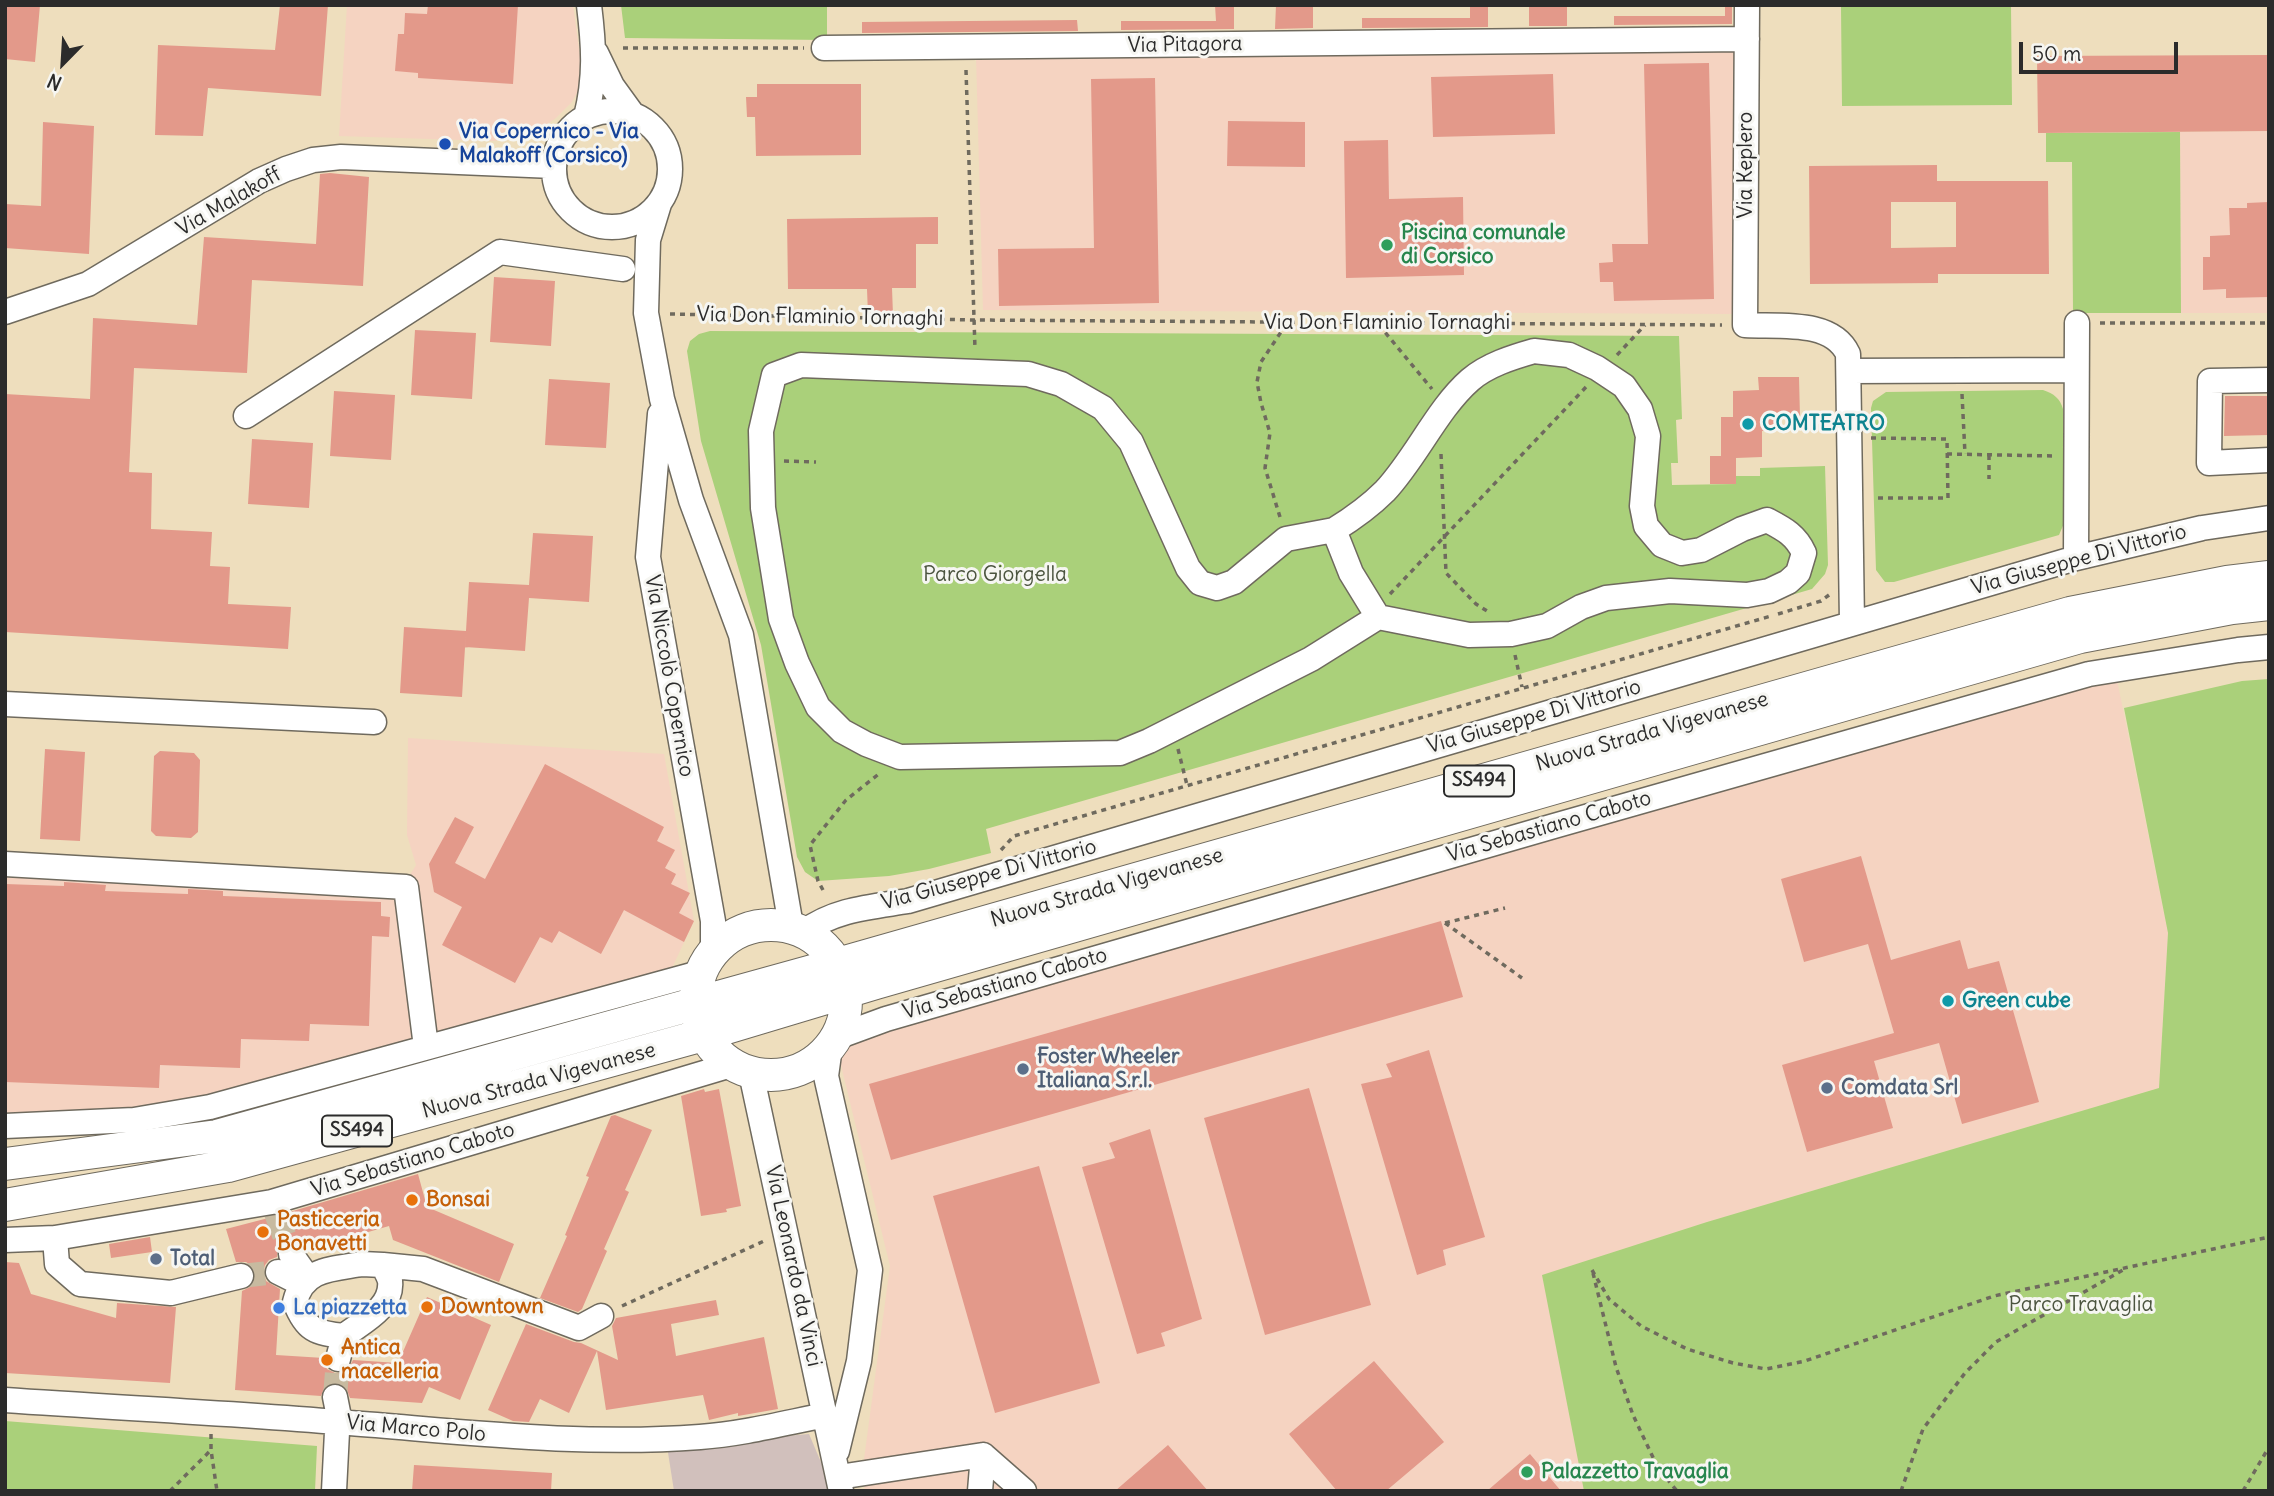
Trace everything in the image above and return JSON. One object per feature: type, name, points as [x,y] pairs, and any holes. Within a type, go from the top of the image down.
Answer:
[{"type":"main road","name":"Nuova Strada Vigevanese","points":[[5,1205],[228,1166],[703,1035],[842,978],[2070,613],[2227,582],[2269,578]]},
{"type":"main road","name":"Nuova Strada Vigevanese","points":[[5,1164],[217,1136],[695,1005],[842,978],[2080,637],[2232,608],[2269,604]]},
{"type":"main road","points":[[779,924],[798,929],[826,948],[842,978],[844,1022],[834,1042],[818,1059],[794,1072],[774,1075],[741,1069],[720,1056],[703,1035],[695,1005],[706,962],[727,937],[751,926],[779,924]]},
{"type":"street","points":[[586,117],[592,92],[594,49],[589,5]]},
{"type":"street","name":"Via Keplero","points":[[1745,325],[1747,5]]},
{"type":"street","name":"Via Pitagora","points":[[824,48],[1747,38]]},
{"type":"street","points":[[594,49],[612,86],[633,115]]},
{"type":"street","points":[[617,111],[633,115],[647,123],[660,136],[666,148],[670,173],[668,186],[659,204],[650,214],[627,226],[601,227],[589,223],[575,215],[559,195],[553,166],[561,141],[568,131],[586,117],[617,111]]},
{"type":"street","name":"Via Malakoff","points":[[5,312],[89,284],[259,181],[313,160],[341,157],[553,166]]},
{"type":"street","name":"Via Niccolò Copernico","points":[[659,204],[648,240],[646,313],[662,399],[691,500],[741,635],[798,929]]},
{"type":"street","points":[[589,223],[608,245],[646,313]]},
{"type":"street","points":[[246,416],[500,252],[623,269]]},
{"type":"street","points":[[2076,558],[2077,323]]},
{"type":"street","points":[[1745,325],[1814,328],[1828,333],[1844,346],[1848,354],[1852,623]]},
{"type":"street","points":[[1534,351],[1569,355],[1602,371],[1624,386],[1640,409],[1648,436],[1642,506],[1646,526],[1662,545],[1682,553],[1701,550],[1742,529],[1767,520],[1789,532],[1799,541],[1804,553],[1798,573],[1788,582],[1769,591],[1747,595],[1670,592],[1606,598],[1581,607],[1547,626],[1511,635],[1469,635],[1378,617],[1311,659],[1120,752],[900,757],[842,731],[818,707],[797,663],[781,619],[762,508],[761,430],[774,374],[801,365],[975,372],[1028,374],[1061,384],[1102,408],[1131,442],[1188,568],[1200,583],[1217,589],[1234,582],[1286,539],[1334,530],[1355,517],[1386,490],[1438,418],[1471,379],[1507,359],[1534,351]]},
{"type":"street","points":[[1849,371],[2076,370]]},
{"type":"street","points":[[2269,380],[2210,381],[2210,463],[2269,460]]},
{"type":"street","name":"Via Niccolò Copernico","points":[[662,399],[648,556],[713,921],[706,962]]},
{"type":"street","name":"Via Giuseppe Di Vittorio","points":[[798,929],[854,909],[908,901],[2076,558],[2202,528],[2269,518]]},
{"type":"street","points":[[1334,530],[1351,573],[1378,617]]},
{"type":"street","name":"Via Sebastiano Caboto","points":[[834,1042],[886,1019],[926,1007],[1554,825],[2089,674],[2269,647]]},
{"type":"street","points":[[5,704],[374,722]]},
{"type":"street","points":[[5,864],[406,887],[426,1048]]},
{"type":"street","points":[[5,1126],[134,1120],[210,1107],[426,1048],[706,962]]},
{"type":"street","name":"Via Leonardo da Vinci","points":[[834,1042],[826,1076],[870,1270],[859,1361],[838,1476]]},
{"type":"street","name":"Via Sebastiano Caboto","points":[[5,1240],[55,1238],[274,1208],[741,1069]]},
{"type":"street","name":"Via Leonardo da Vinci","points":[[741,1069],[786,1232],[838,1476]]},
{"type":"street","points":[[55,1238],[57,1264],[80,1284],[171,1293],[241,1276]]},
{"type":"street","points":[[284,1263],[305,1281]]},
{"type":"street","points":[[383,1265],[390,1282],[387,1299],[341,1347],[304,1322],[295,1302],[305,1281],[331,1269],[362,1264],[383,1265],[423,1269],[579,1328],[601,1315]]},
{"type":"street","points":[[813,1358],[834,1369],[859,1361]]},
{"type":"street","points":[[334,1491],[338,1422],[335,1397]]},
{"type":"street","name":"Via Marco Polo","points":[[5,1400],[563,1439],[650,1440],[704,1437],[826,1416]]},
{"type":"street","points":[[980,1491],[982,1455]]},
{"type":"street","points":[[838,1476],[982,1455],[1024,1491]]},
{"type":"path","points":[[623,48],[824,48]]},
{"type":"path","points":[[965,48],[975,372]]},
{"type":"path","name":"Via Don Flaminio Tornaghi","points":[[646,313],[974,320],[1745,325]]},
{"type":"path","points":[[1286,539],[1265,468],[1270,433],[1257,382],[1261,362],[1287,323]]},
{"type":"path","points":[[1378,323],[1436,394],[1446,573],[1476,604],[1507,622],[1522,687]]},
{"type":"path","points":[[2077,323],[2269,323]]},
{"type":"path","points":[[1378,617],[1390,594],[1645,325]]},
{"type":"path","points":[[1962,387],[1965,454]]},
{"type":"path","points":[[1867,438],[1947,439],[1948,498],[1867,498]]},
{"type":"path","points":[[1947,454],[2076,456]]},
{"type":"path","points":[[1989,455],[1989,479]]},
{"type":"path","points":[[762,460],[816,462]]},
{"type":"path","points":[[1172,729],[1187,785]]},
{"type":"path","points":[[823,890],[818,881],[810,845],[846,800],[900,757]]},
{"type":"path","points":[[1505,908],[1445,923],[1522,978]]},
{"type":"path","points":[[601,1315],[786,1232]]},
{"type":"path","points":[[1677,1491],[1658,1468],[1633,1415],[1616,1367],[1592,1269],[1609,1298],[1641,1326],[1686,1349],[1733,1363],[1766,1369],[1805,1361],[1994,1296],[2269,1237]]},
{"type":"path","points":[[1901,1491],[1923,1429],[1965,1373],[1996,1342],[2128,1267]]},
{"type":"path","points":[[213,1414],[211,1450],[217,1491]]},
{"type":"path","points":[[2243,1491],[2269,1447]]},
{"type":"path","points":[[170,1491],[211,1450]]},
{"type":"shaded area","points":[[347,5],[573,5],[581,63],[578,91],[572,102],[556,118],[534,133],[514,139],[492,141],[339,136]]},
{"type":"shaded area","points":[[1729,47],[1737,53],[1734,314],[983,310],[976,56]]},
{"type":"shaded area","points":[[2269,131],[2269,313],[2181,313],[2180,132]]},
{"type":"shaded area","points":[[2113,660],[2168,933],[2159,1088],[1707,1222],[1543,1275],[1584,1491],[865,1491],[862,1474],[890,1266],[837,1049],[850,1022]]},
{"type":"shaded area","points":[[408,738],[664,754],[694,921],[657,1000],[215,1120],[145,1132],[5,1135],[5,855],[408,878],[416,865],[407,835]]},
{"type":"shaded area","points":[[809,1434],[823,1467],[828,1491],[674,1491],[667,1446]]},
{"type":"green space","points":[[621,5],[827,5],[827,40],[625,38]]},
{"type":"green space","points":[[2011,6],[2012,105],[1842,106],[1841,7]]},
{"type":"green space","points":[[2180,132],[2181,313],[2073,313],[2072,162],[2046,162],[2046,133]]},
{"type":"green space","name":"Parco Giorgella","points":[[710,331],[1679,336],[1682,419],[1676,420],[1678,463],[1671,463],[1672,485],[1736,484],[1736,476],[1760,476],[1760,468],[1825,466],[1828,565],[1825,574],[1812,589],[986,829],[991,853],[889,876],[818,881],[805,872],[797,857],[761,645],[701,441],[687,351],[690,341],[699,334]]},
{"type":"green space","points":[[2043,390],[2056,397],[2063,409],[2065,521],[2059,535],[1894,582],[1885,582],[1876,570],[1871,408],[1873,401],[1886,392]]},
{"type":"green space","name":"Parco Travaglia","points":[[2269,679],[2269,1491],[1584,1491],[1542,1275],[1707,1222],[2159,1088],[2168,933],[2124,708],[2242,681]]},
{"type":"green space","points":[[5,1421],[317,1446],[315,1491],[5,1491]]},
{"type":"building","points":[[5,5],[40,5],[35,62],[5,59]]},
{"type":"building","points":[[280,5],[328,5],[321,96],[208,88],[203,136],[155,135],[158,45],[275,50]]},
{"type":"building","points":[[428,5],[518,5],[513,84],[418,78],[418,73],[395,71],[398,34],[404,34],[405,13],[427,14]]},
{"type":"building","points":[[1215,5],[1234,5],[1234,29],[1121,30],[1121,21],[1216,21]]},
{"type":"building","points":[[1276,5],[1313,5],[1313,28],[1275,29]]},
{"type":"building","points":[[1470,5],[1488,5],[1488,27],[1362,28],[1362,18],[1470,18]]},
{"type":"building","points":[[1529,5],[1567,5],[1567,26],[1529,26]]},
{"type":"building","points":[[1725,5],[1732,5],[1732,24],[1614,25],[1614,16],[1725,16]]},
{"type":"building","points":[[1077,20],[1078,31],[862,33],[862,22]]},
{"type":"building","points":[[2269,55],[2269,131],[2038,133],[2037,56]]},
{"type":"building","points":[[1709,63],[1714,299],[1614,301],[1613,282],[1600,282],[1599,263],[1613,262],[1612,244],[1648,244],[1644,64]]},
{"type":"building","points":[[1553,74],[1555,134],[1433,137],[1431,77]]},
{"type":"building","points":[[1155,78],[1159,303],[999,306],[998,249],[1094,248],[1091,79]]},
{"type":"building","points":[[757,84],[861,84],[861,155],[756,156],[755,117],[747,117],[746,97],[757,97]]},
{"type":"building","points":[[1228,121],[1305,122],[1305,167],[1227,166]]},
{"type":"building","points":[[43,122],[94,126],[89,254],[5,248],[5,204],[41,206]]},
{"type":"building","points":[[1388,140],[1389,199],[1463,197],[1464,275],[1346,278],[1344,141]]},
{"type":"building","points":[[1937,165],[1937,181],[2048,181],[2049,274],[1938,274],[1938,283],[1810,284],[1809,166]],"holes":[[[1891,202],[1956,202],[1956,247],[1891,248]]]},
{"type":"building","points":[[320,174],[369,177],[363,286],[252,280],[247,373],[134,368],[129,472],[152,473],[151,529],[212,532],[210,566],[230,567],[228,604],[291,607],[288,649],[5,632],[5,394],[90,399],[93,318],[197,325],[204,237],[316,244]]},
{"type":"building","points":[[2269,202],[2269,297],[2226,298],[2226,289],[2203,290],[2203,257],[2210,257],[2210,236],[2230,235],[2229,208],[2247,208],[2247,203]]},
{"type":"building","points":[[938,217],[938,244],[916,244],[916,288],[892,288],[893,315],[868,315],[867,289],[788,289],[787,219]]},
{"type":"building","points":[[494,277],[555,281],[551,346],[490,342]]},
{"type":"building","points":[[415,330],[476,333],[472,399],[411,395]]},
{"type":"building","name":"COMTEATRO","points":[[1758,377],[1799,377],[1800,417],[1774,417],[1775,430],[1762,431],[1762,457],[1736,458],[1736,484],[1710,484],[1710,456],[1721,456],[1721,417],[1733,417],[1733,391],[1759,390]]},
{"type":"building","points":[[549,379],[610,383],[606,448],[545,445]]},
{"type":"building","points":[[334,391],[395,395],[391,460],[330,456]]},
{"type":"building","points":[[2225,396],[2269,396],[2269,435],[2224,436]]},
{"type":"building","points":[[252,439],[313,443],[309,508],[248,504]]},
{"type":"building","points":[[533,533],[593,536],[589,602],[529,598],[525,651],[465,647],[469,582],[529,585]]},
{"type":"building","points":[[404,627],[466,631],[462,697],[400,693]]},
{"type":"building","points":[[45,749],[85,752],[80,841],[40,839]]},
{"type":"building","points":[[160,751],[194,753],[200,760],[198,832],[191,838],[156,836],[151,831],[154,756]]},
{"type":"building","points":[[545,764],[664,827],[657,841],[675,850],[665,868],[676,874],[671,884],[690,893],[679,913],[694,921],[684,942],[624,910],[601,954],[559,931],[552,943],[540,937],[515,983],[442,945],[462,907],[434,892],[429,864],[455,817],[474,827],[455,863],[485,879]]},
{"type":"building","name":"Green cube","points":[[1861,856],[1891,960],[1960,940],[1968,969],[1999,961],[2039,1102],[1962,1124],[1939,1043],[1874,1061],[1893,1128],[1807,1152],[1782,1065],[1894,1033],[1868,944],[1804,962],[1781,879]]},
{"type":"building","points":[[64,882],[106,885],[105,891],[188,894],[188,889],[223,891],[223,896],[381,902],[381,916],[390,917],[389,937],[372,936],[369,1026],[310,1024],[309,1041],[241,1039],[240,1068],[160,1065],[159,1088],[5,1082],[5,884],[64,886]]},
{"type":"building","points":[[1441,921],[1463,997],[891,1160],[869,1084]]},
{"type":"building","points":[[1429,1050],[1485,1237],[1443,1250],[1446,1265],[1417,1275],[1361,1084],[1392,1077],[1386,1064]]},
{"type":"building","points":[[1309,1088],[1371,1305],[1265,1335],[1204,1118]]},
{"type":"building","points":[[704,1089],[705,1092],[719,1089],[741,1206],[726,1209],[727,1212],[701,1216],[681,1096]]},
{"type":"building","points":[[615,1115],[652,1130],[625,1190],[629,1192],[604,1249],[607,1251],[582,1309],[578,1312],[540,1298],[567,1236],[565,1235],[589,1177],[586,1176],[611,1116]]},
{"type":"building","points":[[1150,1129],[1202,1319],[1161,1333],[1165,1346],[1137,1354],[1082,1167],[1115,1158],[1109,1143]]},
{"type":"building","points":[[1039,1166],[1100,1383],[995,1413],[933,1196]]},
{"type":"building","points":[[418,1174],[427,1207],[514,1244],[499,1282],[393,1240],[389,1226],[306,1250],[298,1241],[289,1239],[278,1247],[277,1257],[269,1260],[263,1272],[266,1281],[280,1289],[276,1355],[324,1358],[327,1369],[335,1373],[348,1370],[353,1360],[398,1363],[427,1297],[491,1325],[460,1400],[429,1387],[422,1403],[350,1398],[346,1387],[333,1382],[325,1386],[321,1396],[235,1390],[242,1291],[252,1286],[256,1273],[246,1262],[236,1262],[226,1229]]},
{"type":"building","points":[[150,1237],[152,1252],[111,1258],[109,1244]]},
{"type":"building","points":[[5,1262],[19,1263],[31,1294],[116,1318],[117,1303],[176,1307],[170,1383],[5,1373]]},
{"type":"building","points":[[716,1300],[719,1315],[671,1324],[676,1356],[764,1337],[778,1409],[738,1416],[738,1413],[709,1420],[703,1395],[606,1410],[597,1351],[569,1413],[540,1399],[529,1422],[513,1421],[488,1410],[526,1324],[581,1343],[618,1360],[612,1326],[616,1318]]},
{"type":"building","points":[[1374,1361],[1444,1442],[1386,1491],[1337,1491],[1289,1434]]},
{"type":"building","points":[[1168,1445],[1208,1491],[1115,1491]]},
{"type":"building","name":"Palazzetto Travaglia","points":[[1530,1454],[1561,1491],[1487,1491]]},
{"type":"building","points":[[414,1465],[552,1473],[551,1491],[412,1491]]},
{"type":"tunnel","points":[[276,1213],[291,1254]]},
{"type":"tunnel","points":[[241,1276],[278,1272]]},
{"type":"tunnel","points":[[335,1397],[338,1359]]},
{"type":"place","name":"Via Copernico - Via Malakoff (Corsico)","points":[[445,144]]},
{"type":"place","name":"Piscina comunale di Corsico","points":[[1387,245]]},
{"type":"place","name":"COMTEATRO","points":[[1748,424]]},
{"type":"place","name":"Green cube","points":[[1948,1001]]},
{"type":"place","name":"Foster Wheeler Italiana S.r.l.","points":[[1023,1069]]},
{"type":"place","name":"Comdata Srl","points":[[1827,1088]]},
{"type":"place","name":"Bonsai","points":[[412,1200]]},
{"type":"place","name":"Pasticceria Bonavetti","points":[[263,1232]]},
{"type":"place","name":"Total","points":[[156,1259]]},
{"type":"place","name":"Downtown","points":[[427,1307]]},
{"type":"place","name":"La piazzetta","points":[[279,1308]]},
{"type":"place","name":"Antica macelleria","points":[[327,1360]]},
{"type":"place","name":"Palazzetto Travaglia","points":[[1527,1472]]}]
